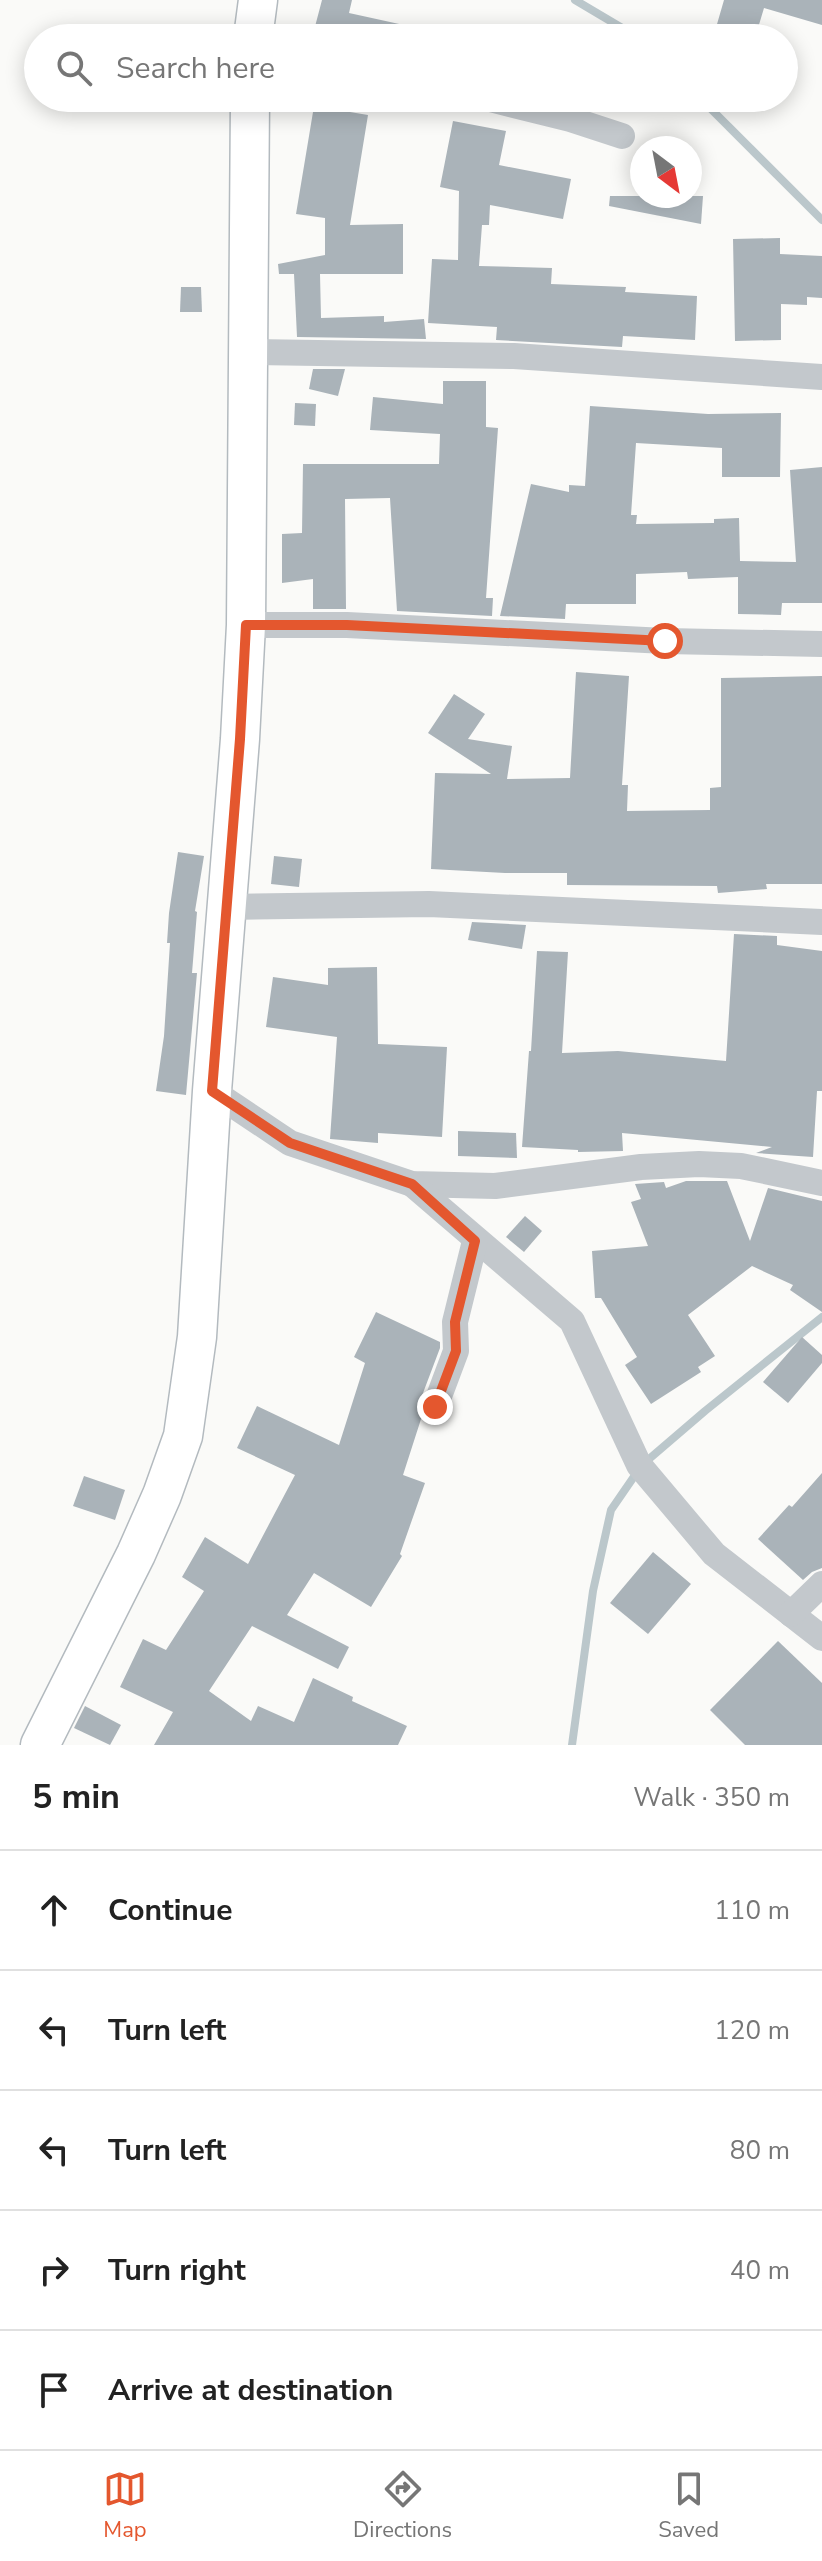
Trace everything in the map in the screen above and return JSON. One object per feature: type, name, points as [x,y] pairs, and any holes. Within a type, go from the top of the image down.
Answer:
[{"type":"main road","points":[[255,24],[258,0]]},
{"type":"main road","points":[[40,1745],[136,1554],[162,1495],[183,1436],[197,1337],[246,625],[250,112]]},
{"type":"street","points":[[542,112],[622,136]]},
{"type":"street","points":[[248,352],[514,356],[822,377]]},
{"type":"street","points":[[246,625],[347,625],[665,641],[822,644]]},
{"type":"street","points":[[226,907],[429,904],[822,922]]},
{"type":"street","points":[[212,1091],[290,1143],[412,1184],[495,1186],[641,1167],[699,1164],[741,1166],[822,1183]]},
{"type":"street","points":[[412,1184],[572,1321],[639,1465],[714,1554],[822,1638]]},
{"type":"street","points":[[435,1407],[456,1351],[455,1322],[475,1241]]},
{"type":"street","points":[[791,1614],[822,1584]]},
{"type":"building","points":[[322,0],[352,0],[349,13],[399,24],[316,24]]},
{"type":"building","points":[[724,0],[822,0],[822,25],[764,8],[759,24],[717,24]]},
{"type":"building","points":[[313,112],[368,115],[350,225],[403,224],[403,274],[320,274],[321,318],[384,316],[384,322],[424,319],[426,339],[297,337],[294,274],[279,274],[278,264],[325,255],[325,218],[296,214]]},
{"type":"building","points":[[453,121],[506,131],[499,165],[571,179],[563,219],[490,205],[489,225],[482,225],[479,266],[552,268],[551,284],[626,287],[625,292],[697,296],[695,340],[623,336],[622,347],[496,340],[497,327],[428,323],[432,259],[458,260],[459,191],[440,187]]},
{"type":"building","points":[[610,196],[630,196],[630,208],[702,208],[703,196],[701,224],[609,206]]},
{"type":"building","points":[[780,238],[780,254],[822,256],[822,298],[807,297],[807,305],[781,304],[781,340],[735,341],[733,239]]},
{"type":"building","points":[[181,287],[201,287],[202,312],[180,312]]},
{"type":"building","points":[[313,369],[345,369],[338,396],[309,389]]},
{"type":"building","points":[[443,381],[486,381],[486,427],[498,428],[486,598],[493,598],[492,616],[397,611],[390,498],[345,499],[346,609],[313,609],[313,579],[282,583],[282,534],[302,533],[303,464],[439,464],[440,434],[370,430],[373,397],[443,404]]},
{"type":"building","points":[[295,403],[316,404],[315,426],[294,425]]},
{"type":"building","points":[[590,406],[708,414],[781,413],[780,477],[722,477],[722,448],[636,443],[631,515],[637,515],[636,524],[714,523],[714,519],[739,518],[740,561],[796,562],[790,470],[822,467],[822,603],[782,603],[781,615],[738,614],[738,577],[688,579],[687,572],[636,574],[636,604],[566,604],[565,619],[500,616],[531,484],[569,492],[569,485],[585,486]]},
{"type":"building","points":[[576,672],[629,676],[622,785],[628,785],[627,811],[710,810],[710,788],[721,787],[721,678],[822,676],[822,884],[766,884],[767,889],[718,893],[717,886],[567,885],[567,873],[431,869],[435,773],[491,774],[428,733],[454,694],[485,714],[468,739],[512,746],[507,779],[570,778]]},
{"type":"building","points":[[178,852],[204,856],[195,911],[192,973],[197,973],[186,1095],[156,1091],[164,1036],[169,913]]},
{"type":"building","points":[[274,856],[302,859],[299,887],[271,884]]},
{"type":"building","points":[[472,922],[526,925],[522,949],[468,940]]},
{"type":"building","points":[[734,934],[777,936],[777,945],[822,951],[822,1091],[817,1091],[813,1157],[756,1153],[772,1147],[622,1133],[623,1151],[578,1152],[522,1147],[537,951],[568,952],[562,1053],[618,1051],[726,1061]]},
{"type":"building","points":[[377,967],[378,1044],[447,1047],[442,1137],[378,1133],[378,1143],[330,1139],[337,1037],[266,1027],[273,977],[328,985],[328,968]]},
{"type":"building","points":[[458,1131],[516,1133],[517,1158],[458,1156]]},
{"type":"building","points":[[686,1181],[727,1181],[750,1241],[768,1188],[822,1201],[822,1312],[790,1290],[793,1285],[752,1266],[688,1315],[715,1356],[698,1367],[701,1372],[651,1404],[625,1365],[637,1357],[601,1298],[595,1298],[592,1251],[648,1246],[631,1202],[641,1199],[635,1184],[664,1182],[666,1188]]},
{"type":"building","points":[[525,1216],[542,1231],[524,1252],[506,1237]]},
{"type":"building","points":[[376,1312],[440,1342],[420,1401],[422,1416],[403,1475],[425,1483],[400,1554],[402,1556],[371,1607],[314,1573],[287,1615],[349,1647],[338,1669],[252,1626],[209,1691],[251,1721],[258,1706],[294,1722],[313,1678],[353,1697],[352,1701],[407,1726],[398,1745],[154,1745],[173,1712],[120,1687],[143,1639],[166,1650],[204,1591],[182,1577],[205,1537],[248,1564],[295,1475],[237,1448],[257,1406],[339,1445],[365,1363],[354,1357]]},
{"type":"building","points":[[802,1337],[822,1355],[822,1363],[788,1403],[763,1382]]},
{"type":"building","points":[[822,1473],[822,1568],[803,1580],[758,1539]]},
{"type":"building","points":[[84,1476],[125,1490],[115,1520],[73,1506]]},
{"type":"building","points":[[653,1552],[691,1584],[648,1634],[610,1603]]},
{"type":"building","points":[[778,1641],[822,1683],[822,1745],[745,1745],[710,1710]]},
{"type":"building","points":[[85,1706],[121,1725],[110,1745],[74,1728]]},
{"type":"waterway","points":[[575,0],[615,24]]},
{"type":"waterway","points":[[714,112],[822,220]]},
{"type":"waterway","points":[[572,1745],[593,1591],[611,1510],[642,1465],[822,1317]]},
{"type":"route","points":[[435,1407],[456,1351],[455,1322],[475,1241],[412,1184],[290,1143],[212,1091],[246,625],[347,625],[665,641]]}]
